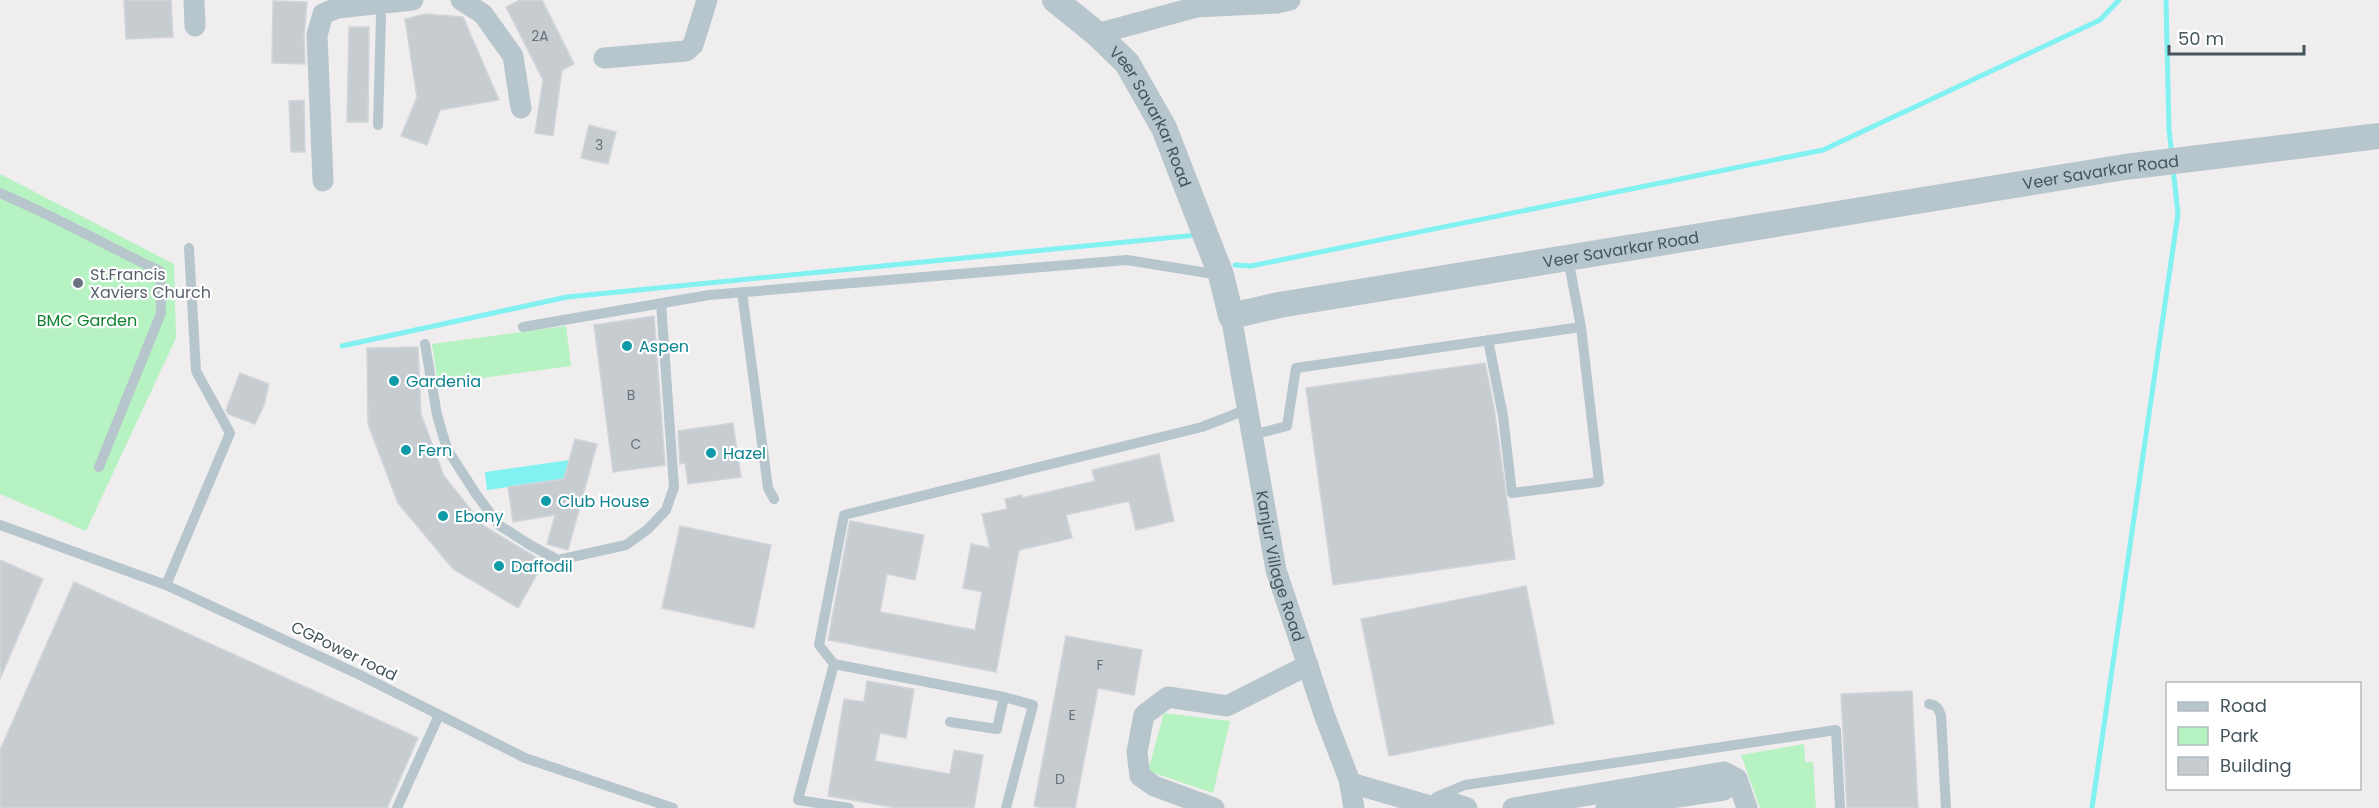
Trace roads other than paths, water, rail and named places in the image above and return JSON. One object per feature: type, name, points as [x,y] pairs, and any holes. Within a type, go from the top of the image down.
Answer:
[{"type":"street","points":[[194,0],[195,26]]},
{"type":"street","points":[[323,182],[317,35],[323,14],[337,8],[380,7],[413,0]]},
{"type":"street","points":[[461,0],[483,14],[513,56],[521,108]]},
{"type":"street","points":[[604,58],[686,51],[693,45],[707,0]]},
{"type":"street","name":"Veer Savarkar Road","points":[[1055,0],[1127,63],[1164,128],[1238,314],[1272,306],[2125,167],[2379,136]]},
{"type":"street","points":[[1096,34],[1195,4],[1277,3],[1290,0]]},
{"type":"street","name":"Kanjur Village Road","points":[[1238,314],[1248,410],[1276,570],[1325,717],[1351,783],[1354,808]]},
{"type":"street","points":[[1214,808],[1154,786],[1140,776],[1137,752],[1144,715],[1168,697],[1227,706],[1308,665]]},
{"type":"street","points":[[1513,808],[1606,803],[1724,772],[1737,779],[1747,808]]},
{"type":"street","points":[[1351,783],[1430,806],[1450,802],[1467,808]]},
{"type":"lane","points":[[378,125],[380,7]]},
{"type":"lane","points":[[0,193],[46,212],[112,249],[160,271],[161,314],[99,467]]},
{"type":"lane","points":[[166,585],[230,433],[196,370],[189,248]]},
{"type":"lane","points":[[1488,340],[1503,416],[1512,493],[1599,482],[1581,327],[1568,257]]},
{"type":"lane","points":[[524,327],[709,295],[1127,260],[1221,275]]},
{"type":"lane","points":[[742,292],[768,488],[774,499]]},
{"type":"lane","points":[[425,344],[437,415],[447,449],[476,494],[500,525],[558,560],[626,545],[648,529],[666,510],[674,487],[661,303]]},
{"type":"lane","points":[[1252,435],[1287,426],[1296,368],[1581,327]]},
{"type":"lane","points":[[1006,808],[1033,705],[1004,697],[834,664],[819,645],[844,515],[1202,427],[1248,410]]},
{"type":"lane","name":"CGPower road","points":[[0,525],[166,585],[362,676],[525,758],[672,808]]},
{"type":"lane","points":[[834,664],[798,800],[849,808]]},
{"type":"lane","points":[[950,722],[997,729],[1004,697]]},
{"type":"lane","points":[[1929,704],[1939,709],[1941,716],[1946,808]]},
{"type":"lane","points":[[397,808],[439,715]]},
{"type":"lane","points":[[1430,806],[1465,785],[1838,726],[1840,808]]},
{"type":"water","points":[[570,460],[564,479],[487,490],[485,472]]},
{"type":"waterway","points":[[1235,265],[1251,266],[1823,150],[2100,20],[2119,0]]},
{"type":"waterway","points":[[2166,0],[2169,130],[2172,156]]},
{"type":"waterway","points":[[2092,808],[2178,214],[2173,168]]},
{"type":"waterway","points":[[342,346],[567,297],[1197,235]]},
{"type":"place","name":"St.Francis Xaviers Church","points":[[78,283]]},
{"type":"place","name":"Aspen","points":[[627,346]]},
{"type":"place","name":"Gardenia","points":[[394,381]]},
{"type":"place","name":"Fern","points":[[406,450]]},
{"type":"place","name":"Hazel","points":[[711,453]]},
{"type":"place","name":"Club House","points":[[546,501]]},
{"type":"place","name":"Ebony","points":[[443,516]]},
{"type":"place","name":"Daffodil","points":[[499,566]]},
{"type":"park label","name":"BMC Garden","points":[[87,320]]}]
